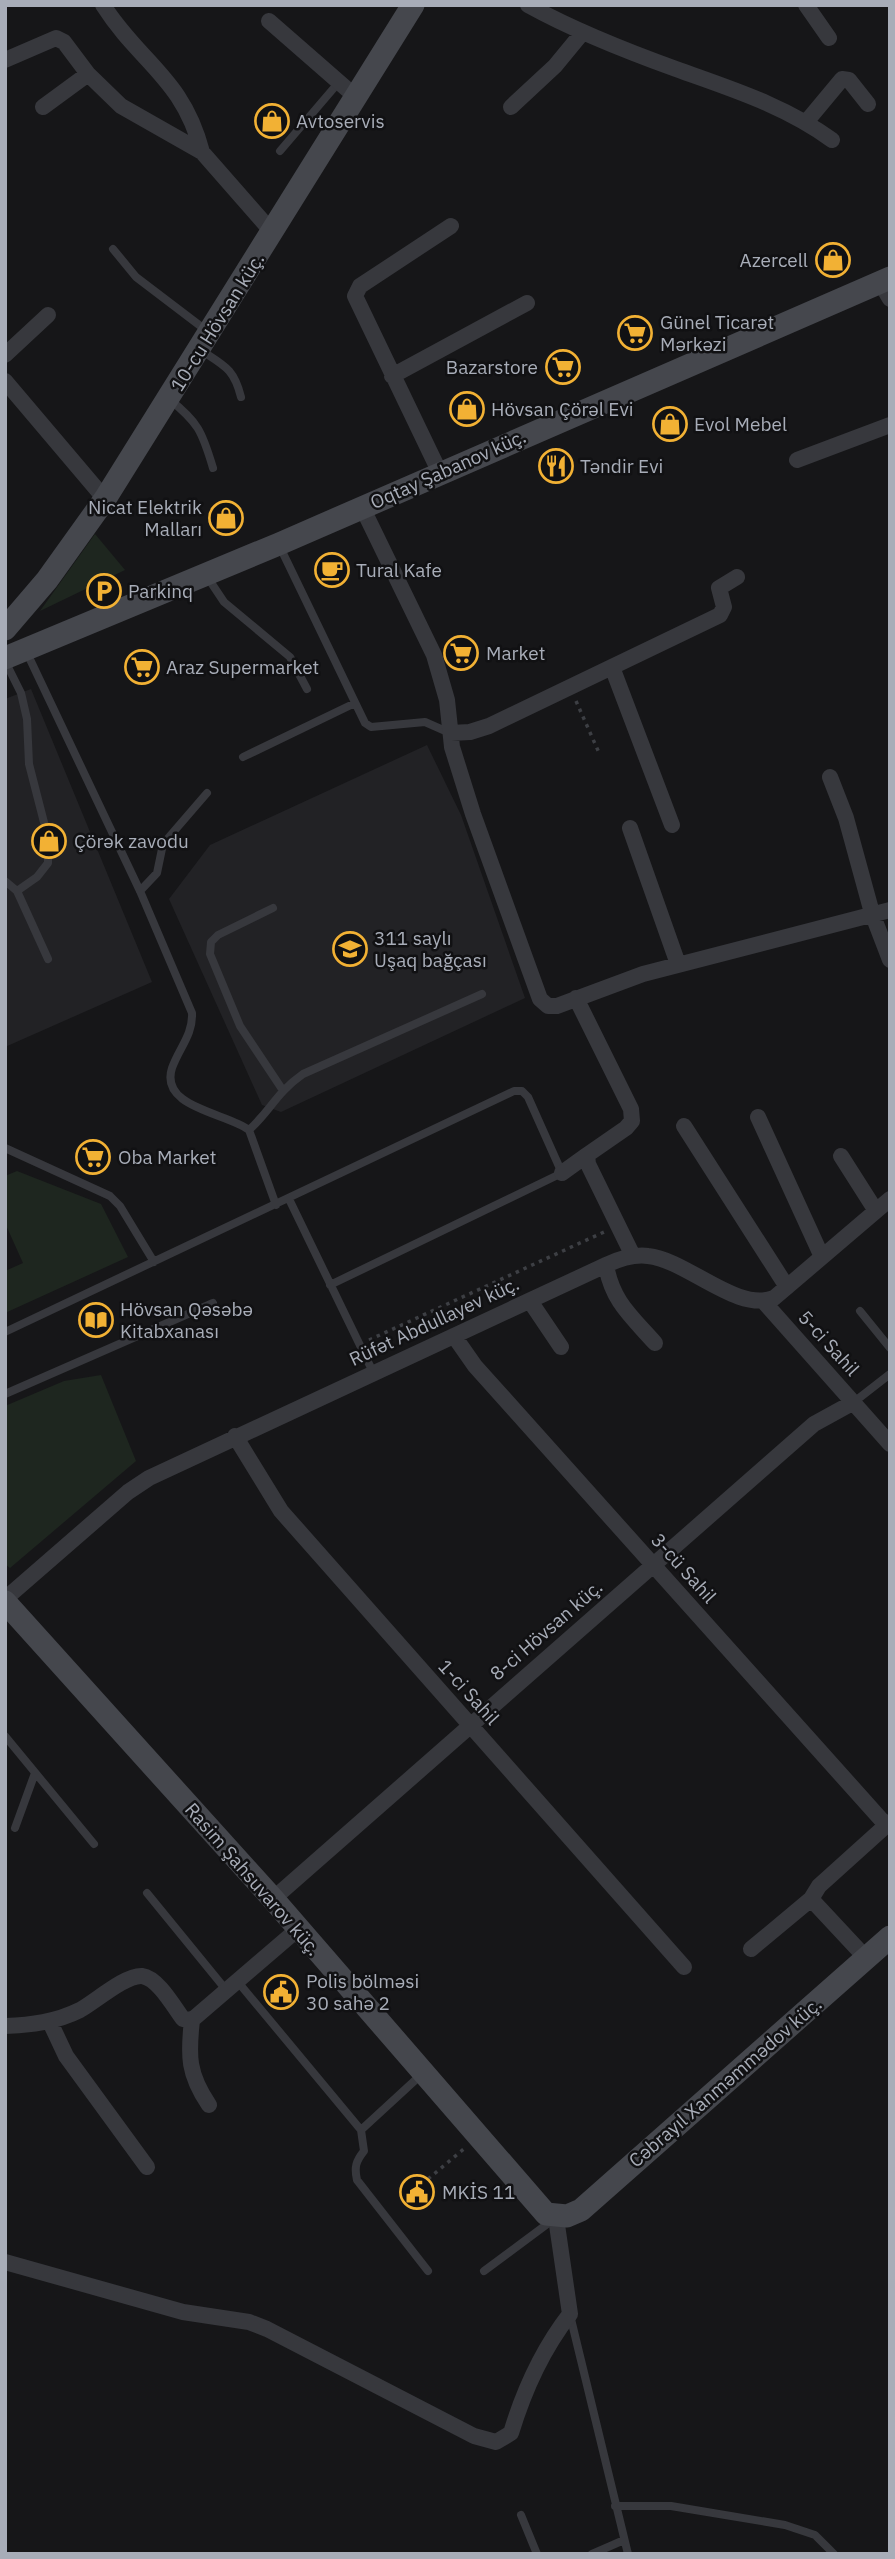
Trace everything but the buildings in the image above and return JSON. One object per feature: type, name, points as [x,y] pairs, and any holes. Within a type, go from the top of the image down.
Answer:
[{"type":"street","points":[[103,5],[119,30],[163,74],[184,103],[195,125],[202,152]]},
{"type":"street","points":[[528,5],[583,32],[767,102],[807,121],[832,139]]},
{"type":"street","points":[[806,5],[829,38]]},
{"type":"street","name":"10-cu Hövsan küç.","points":[[5,629],[105,499],[273,233],[347,90],[405,8]]},
{"type":"street","points":[[269,21],[347,90]]},
{"type":"street","points":[[511,107],[555,66],[583,32]]},
{"type":"street","points":[[5,60],[57,38],[64,42],[88,74],[133,114],[202,152],[273,233]]},
{"type":"street","points":[[43,107],[88,74]]},
{"type":"street","points":[[807,121],[842,79],[849,80],[868,104]]},
{"type":"street","points":[[440,473],[355,296],[360,286],[451,226]]},
{"type":"street","name":"Oqtay Şabanov küç.","points":[[12,657],[440,473],[887,286]]},
{"type":"street","points":[[392,376],[527,303]]},
{"type":"street","points":[[5,355],[48,315]]},
{"type":"street","points":[[5,381],[105,499]]},
{"type":"street","points":[[797,460],[890,425]]},
{"type":"street","points":[[362,507],[434,656],[473,814],[540,999],[548,1006],[558,1006],[678,964],[890,910]]},
{"type":"street","points":[[451,733],[470,732],[489,726],[720,615],[724,607],[719,588],[737,577]]},
{"type":"street","points":[[25,606],[23,631],[29,637],[52,640]]},
{"type":"street","points":[[612,667],[672,824]]},
{"type":"street","points":[[830,777],[846,818],[872,913],[890,960]]},
{"type":"street","points":[[630,828],[678,964]]},
{"type":"street","points":[[562,1173],[632,1121],[631,1109],[576,998]]},
{"type":"street","points":[[758,1116],[822,1256]]},
{"type":"street","points":[[684,1126],[787,1287]]},
{"type":"street","points":[[587,1155],[588,1164],[633,1256]]},
{"type":"street","points":[[841,1156],[876,1211]]},
{"type":"street","points":[[764,1302],[787,1287],[890,1199]]},
{"type":"street","name":"Rüfət Abdullayev küç.","points":[[5,1600],[128,1492],[149,1478],[234,1436],[606,1265],[633,1256],[659,1258],[742,1297],[764,1302]]},
{"type":"street","points":[[606,1265],[610,1289],[655,1343]]},
{"type":"street","points":[[530,1301],[561,1347]]},
{"type":"street","name":"5-ci Sahil","points":[[764,1302],[890,1444]]},
{"type":"street","name":"3-cü Sahil","points":[[454,1336],[475,1366],[888,1824]]},
{"type":"street","name":"8-ci Hövsan küç.","points":[[273,1899],[814,1424],[854,1402]]},
{"type":"street","name":"1-ci Sahil","points":[[234,1436],[281,1511],[684,1967]]},
{"type":"street","name":"Rasim Şahsuvarov küç.","points":[[5,1600],[273,1899],[536,2206],[556,2218]]},
{"type":"street","points":[[751,1949],[811,1899],[819,1886],[888,1824]]},
{"type":"street","points":[[811,1899],[866,1958]]},
{"type":"street","points":[[209,2105],[192,2077],[189,2048],[192,2020],[298,1929]]},
{"type":"street","name":"Cəbrayıl Xanməmmədov küç.","points":[[556,2218],[581,2210],[890,1937]]},
{"type":"street","points":[[5,2026],[50,2022],[79,2010],[130,1979],[142,1976],[151,1980],[183,2019],[192,2020]]},
{"type":"street","points":[[50,2022],[66,2056],[147,2167]]},
{"type":"street","points":[[5,2262],[183,2312],[258,2325],[474,2436],[496,2442],[511,2433],[521,2398],[551,2339],[570,2314],[556,2218]]},
{"type":"lane","points":[[280,151],[347,90]]},
{"type":"lane","points":[[113,249],[136,277],[204,341],[236,377],[242,397]]},
{"type":"lane","points":[[169,399],[194,419],[202,431],[212,468]]},
{"type":"lane","points":[[279,544],[353,704],[365,723],[371,727],[425,722],[451,733]]},
{"type":"lane","points":[[206,575],[224,602],[290,657],[306,690]]},
{"type":"lane","points":[[12,657],[140,891],[192,1013],[192,1028],[171,1071],[173,1087],[184,1102],[249,1130],[276,1205]]},
{"type":"lane","points":[[12,657],[24,706],[29,764],[48,838],[48,863],[37,877],[17,891]]},
{"type":"lane","points":[[243,757],[353,704]]},
{"type":"lane","points":[[140,891],[157,873],[163,844],[207,793]]},
{"type":"lane","points":[[5,881],[17,891],[48,959]]},
{"type":"lane","points":[[273,908],[218,935],[211,942],[210,954],[240,1026],[282,1089]]},
{"type":"lane","points":[[249,1130],[262,1118],[282,1089],[303,1074],[482,994]]},
{"type":"lane","points":[[5,1332],[514,1091],[522,1091],[528,1097],[562,1173],[331,1285]]},
{"type":"lane","points":[[5,1149],[110,1196],[120,1206],[154,1262]]},
{"type":"lane","points":[[289,1199],[373,1372]]},
{"type":"lane","points":[[5,1395],[213,1303]]},
{"type":"lane","points":[[860,1311],[890,1348]]},
{"type":"lane","points":[[854,1402],[890,1374]]},
{"type":"lane","points":[[5,1736],[94,1844]]},
{"type":"lane","points":[[15,1828],[36,1773]]},
{"type":"lane","points":[[147,1893],[361,2130],[364,2151],[356,2162],[357,2180],[428,2272]]},
{"type":"lane","points":[[361,2130],[423,2073]]},
{"type":"lane","points":[[484,2271],[556,2218]]},
{"type":"lane","points":[[570,2314],[628,2554]]},
{"type":"lane","points":[[615,2505],[671,2506],[785,2525],[815,2535],[834,2554]]},
{"type":"lane","points":[[522,2515],[537,2554]]},
{"type":"lane","points":[[592,2554],[624,2540]]},
{"type":"path","points":[[569,687],[600,755]]},
{"type":"path","points":[[360,1344],[618,1226]]},
{"type":"path","points":[[428,2179],[478,2138]]},
{"type":"shaded area","points":[[95,534],[125,570],[40,611]]},
{"type":"shaded area","name":"Çörək zavodu","points":[[31,689],[152,982],[5,1047],[5,699]]},
{"type":"shaded area","name":"311 saylı Uşaq bağçası","points":[[427,745],[461,815],[525,998],[281,1112],[262,1105],[169,899],[210,845]]},
{"type":"shaded area","points":[[17,1171],[101,1204],[128,1257],[5,1313],[5,1271],[23,1263],[5,1223],[5,1176]]},
{"type":"shaded area","points":[[101,1375],[136,1461],[10,1568],[5,1564],[5,1406],[64,1381]]},
{"type":"place","name":"Avtoservis","points":[[272,121]]},
{"type":"place","name":"Azercell","points":[[833,260]]},
{"type":"place","name":"Günel Ticarət Mərkəzi","points":[[635,333]]},
{"type":"place","name":"Bazarstore","points":[[563,367]]},
{"type":"place","name":"Hövsan Çörəl Evi","points":[[467,409]]},
{"type":"place","name":"Evol Mebel","points":[[670,424]]},
{"type":"place","name":"Təndir Evi","points":[[556,466]]},
{"type":"place","name":"Nicat Elektrik Malları","points":[[226,518]]},
{"type":"place","name":"Tural Kafe","points":[[332,570]]},
{"type":"place","name":"Parkinq","points":[[104,591]]},
{"type":"place","name":"Market","points":[[461,653]]},
{"type":"place","name":"Araz Supermarket","points":[[142,667]]},
{"type":"place","name":"Çörək zavodu","points":[[49,841]]},
{"type":"place","name":"311 saylı Uşaq bağçası","points":[[350,949]]},
{"type":"place","name":"Oba Market","points":[[93,1157]]},
{"type":"place","name":"Hövsan Qəsəbə Kitabxanası","points":[[96,1320]]},
{"type":"place","name":"Polis bölməsi 30 sahə 2","points":[[281,1992]]},
{"type":"place","name":"MKİS 11","points":[[417,2192]]}]
